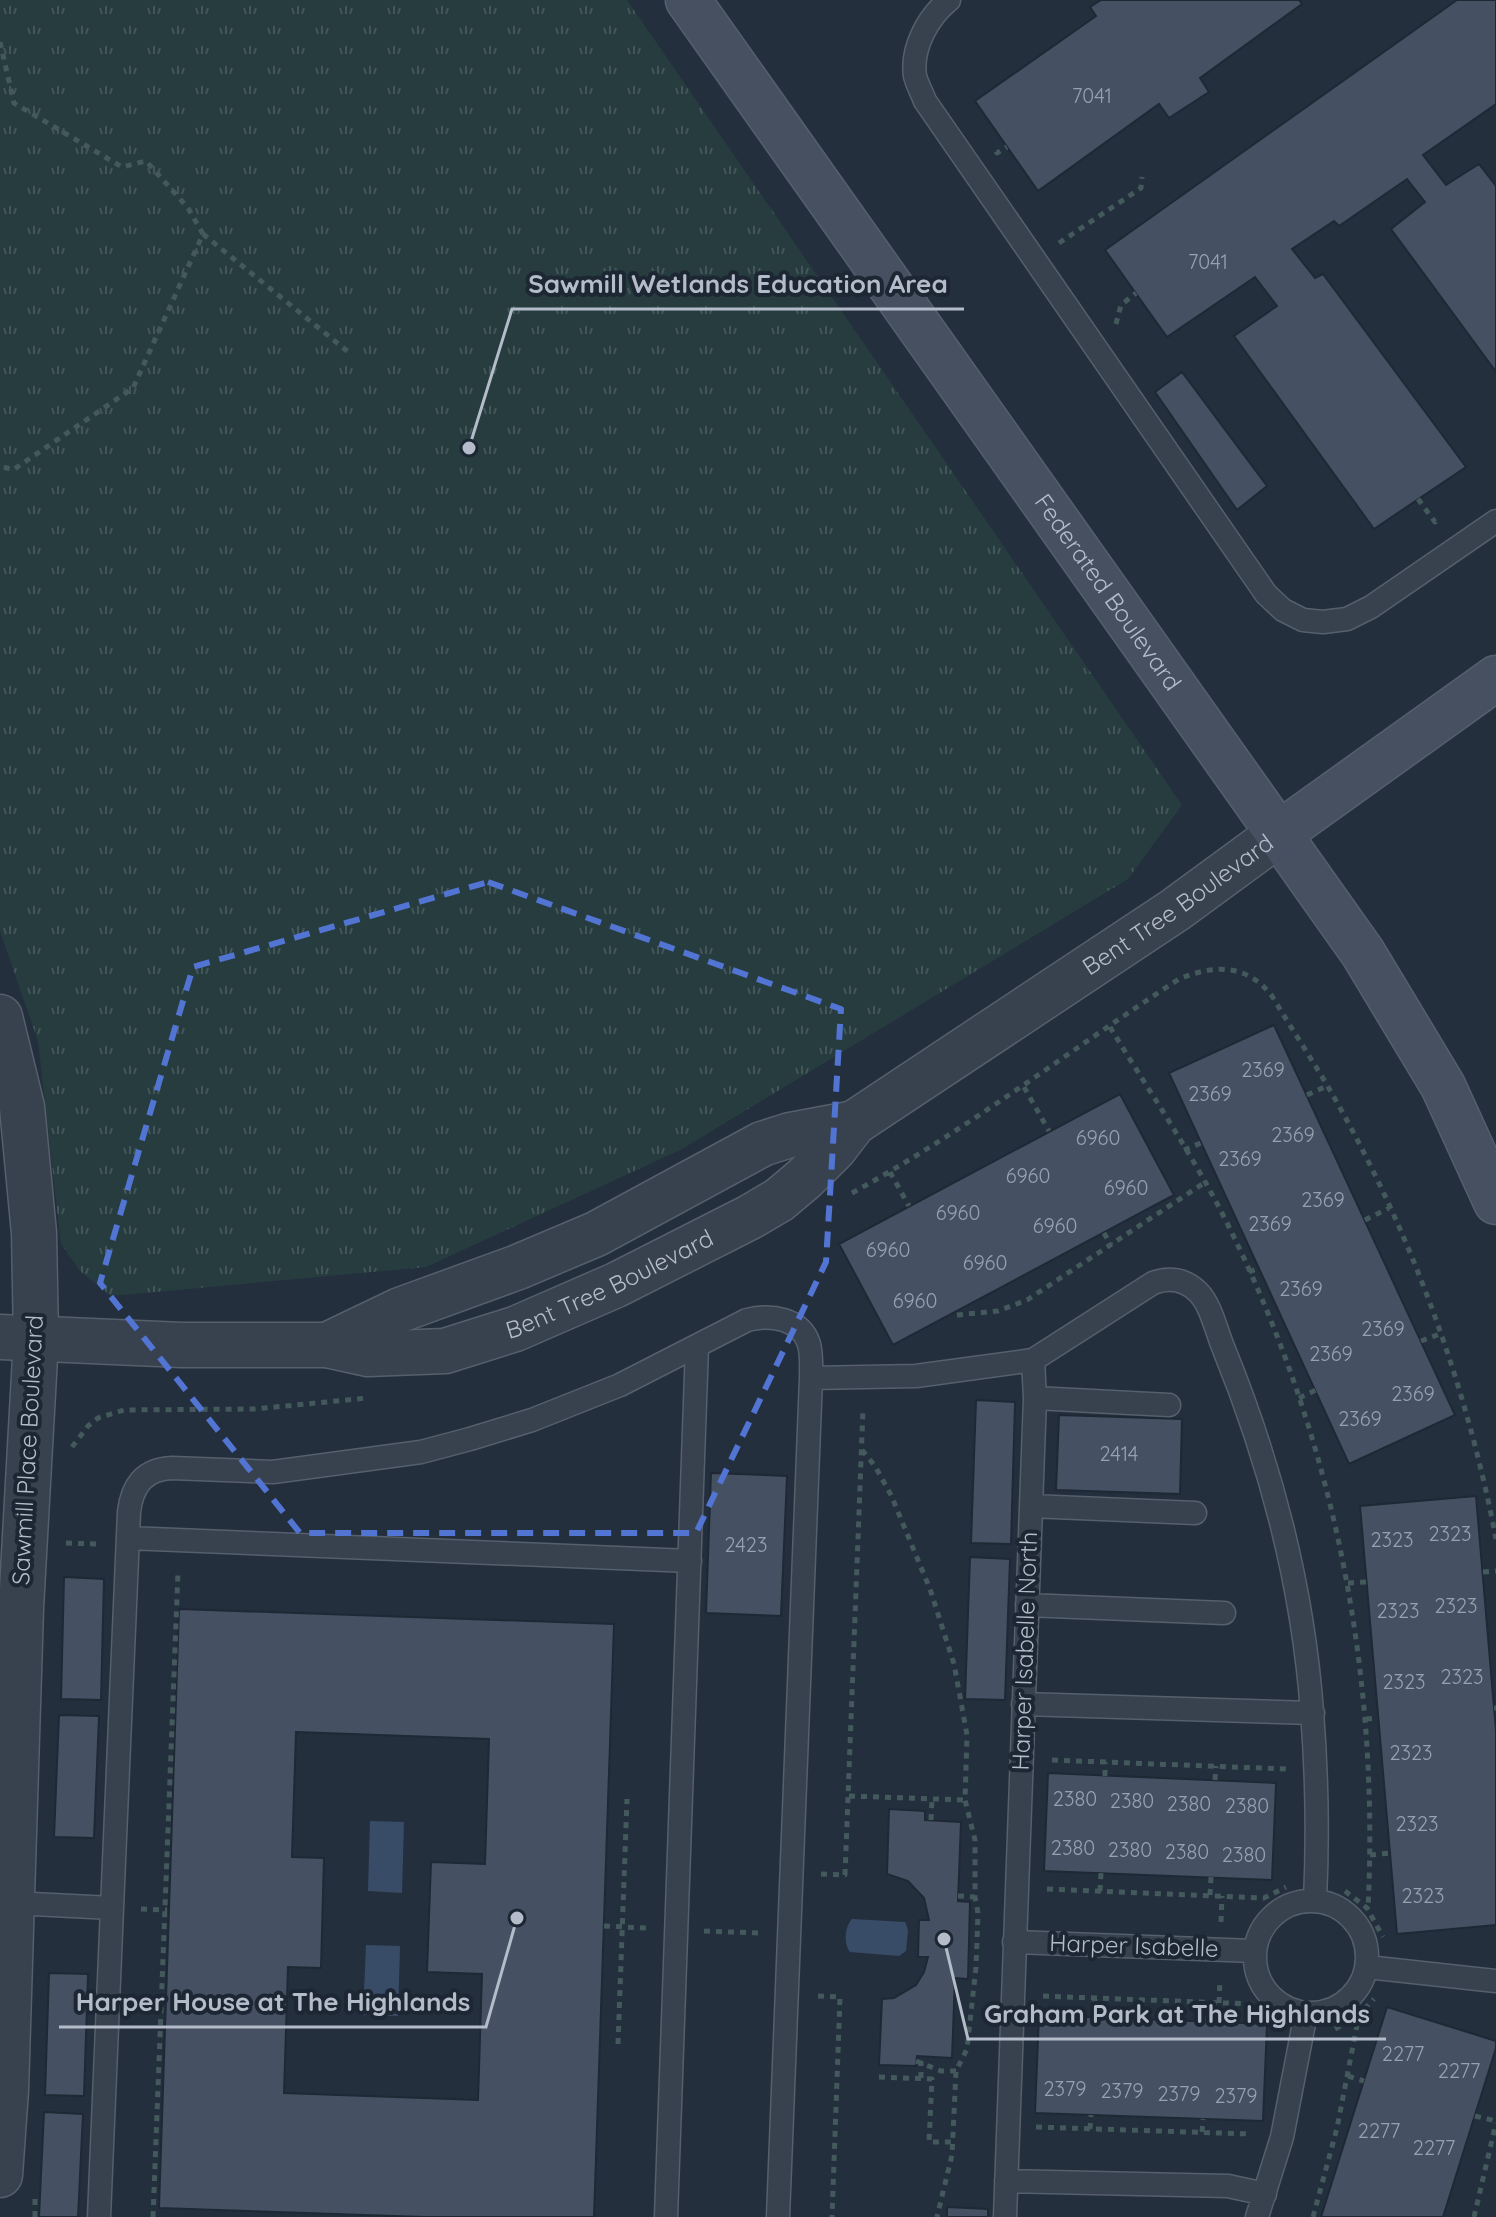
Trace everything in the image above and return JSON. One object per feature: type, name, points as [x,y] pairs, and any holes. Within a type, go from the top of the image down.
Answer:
[{"type":"main road","name":"Federated Boulevard","points":[[688,0],[1363,953],[1435,1072],[1496,1202]]},
{"type":"main road","name":"Bent Tree Boulevard","points":[[1280,833],[1496,678]]},
{"type":"street","name":"Bent Tree Boulevard","points":[[18,1338],[182,1345],[327,1345],[368,1354],[405,1354],[445,1351],[515,1329],[616,1285],[779,1200],[834,1149],[854,1123],[1175,910],[1280,833]]},
{"type":"street","name":"Sawmill Place Boulevard","points":[[0,1017],[22,1107],[34,1233],[18,1338],[21,1608],[6,2090],[0,2175]]},
{"type":"street","name":"Bent Tree Boulevard","points":[[327,1345],[400,1310],[518,1267],[596,1234],[762,1144],[790,1135],[854,1123]]},
{"type":"lane","points":[[949,0],[932,17],[915,58],[915,78],[930,108],[1266,594],[1283,610],[1303,620],[1323,622],[1347,619],[1371,607],[1496,521]]},
{"type":"lane","points":[[811,1378],[916,1376],[1033,1360],[1153,1283],[1178,1280],[1199,1293],[1241,1390],[1278,1514],[1302,1625],[1313,1713],[1317,1821],[1315,1901],[1333,1905],[1354,1921],[1366,1945],[1367,1967],[1358,1988],[1347,2001],[1331,2011],[1306,2013],[1282,2137],[1257,2217]]},
{"type":"lane","points":[[99,2217],[126,1568],[129,1512],[134,1489],[149,1473],[161,1468],[273,1472],[421,1452],[532,1420],[620,1385],[747,1320],[777,1318],[796,1326],[807,1339],[811,1378],[778,2217]]},
{"type":"lane","points":[[666,2217],[697,1346]]},
{"type":"lane","name":"Harper Isabelle North","points":[[1005,2217],[1035,1398],[1033,1360]]},
{"type":"lane","points":[[1035,1398],[1169,1405]]},
{"type":"lane","points":[[1031,1506],[1195,1513]]},
{"type":"lane","points":[[128,1538],[690,1561]]},
{"type":"lane","points":[[1027,1605],[1224,1613]]},
{"type":"lane","points":[[1023,1704],[1313,1713]]},
{"type":"lane","name":"Harper Isabelle","points":[[1306,2013],[1295,2012],[1279,2004],[1266,1992],[1255,1968],[1254,1951],[1263,1927],[1275,1914],[1289,1905],[1315,1901]]},
{"type":"lane","points":[[12,1903],[112,1908]]},
{"type":"lane","name":"Harper Isabelle","points":[[1014,1942],[1254,1951]]},
{"type":"lane","points":[[1367,1967],[1496,1981]]},
{"type":"lane","points":[[1006,2181],[1228,2186],[1265,2194]]},
{"type":"path","points":[[0,42],[14,103],[122,167],[146,161],[188,208],[203,234],[352,355]]},
{"type":"path","points":[[1035,259],[1141,188],[1142,177]]},
{"type":"path","points":[[0,466],[13,470],[133,388],[203,234]]},
{"type":"path","points":[[1418,499],[1435,522],[1448,513]]},
{"type":"path","points":[[1307,1095],[1327,1086]]},
{"type":"path","points":[[1024,1087],[1049,1131]]},
{"type":"path","points":[[1184,1150],[1201,1143]]},
{"type":"path","points":[[890,1172],[909,1206]]},
{"type":"path","points":[[957,1315],[998,1311],[1016,1305],[1204,1183]]},
{"type":"path","points":[[1365,1220],[1390,1208]]},
{"type":"path","points":[[1104,1233],[1111,1245]]},
{"type":"path","points":[[1249,1272],[1259,1268]]},
{"type":"path","points":[[963,1307],[967,1314]]},
{"type":"path","points":[[1421,1341],[1440,1334]]},
{"type":"path","points":[[1299,1398],[1316,1390]]},
{"type":"path","points":[[813,1874],[845,1875],[863,1409]]},
{"type":"path","points":[[861,1449],[875,1466],[891,1495],[947,1637],[967,1735],[965,1800],[975,1840],[978,1913],[975,1977],[967,2049],[956,2071],[953,2142],[937,2217]]},
{"type":"path","points":[[126,1568],[178,1571],[153,2217]]},
{"type":"path","points":[[1483,1572],[1496,1571]]},
{"type":"path","points":[[1348,1583],[1366,1582]]},
{"type":"path","points":[[1366,1719],[1378,1718]]},
{"type":"path","points":[[1021,1759],[1315,1770]]},
{"type":"path","points":[[1105,1762],[1105,1776]]},
{"type":"path","points":[[1215,1780],[1216,1766]]},
{"type":"path","points":[[849,1796],[965,1800]]},
{"type":"path","points":[[618,2044],[627,1799]]},
{"type":"path","points":[[931,1820],[932,1799]]},
{"type":"path","points":[[1370,1855],[1390,1853]]},
{"type":"path","points":[[1100,1891],[1101,1873]]},
{"type":"path","points":[[1210,1895],[1211,1877]]},
{"type":"path","points":[[1042,1889],[1264,1898],[1292,1885]]},
{"type":"path","points":[[1343,1890],[1358,1899],[1374,1917],[1385,1942]]},
{"type":"path","points":[[958,1896],[975,1897]]},
{"type":"path","points":[[1327,2031],[1359,2015],[1376,1995]]},
{"type":"path","points":[[809,1996],[840,1997],[832,2217]]},
{"type":"path","points":[[1030,1996],[1252,2004],[1280,2026]]},
{"type":"path","points":[[1095,1998],[1095,2017]]},
{"type":"path","points":[[1206,2022],[1207,2002]]},
{"type":"path","points":[[1313,2217],[1331,2153],[1359,2015]]},
{"type":"path","points":[[921,2078],[919,2061],[941,2071],[956,2071]]},
{"type":"path","points":[[1348,2076],[1364,2081]]},
{"type":"path","points":[[879,2077],[932,2079],[929,2142],[953,2142]]},
{"type":"path","points":[[1090,2129],[1091,2115]]},
{"type":"path","points":[[1474,2217],[1496,2122],[1475,2116]]},
{"type":"path","points":[[1202,2132],[1203,2119]]},
{"type":"path","points":[[1007,2126],[1282,2137]]},
{"type":"highlighted area","points":[[488,882],[841,1009],[826,1262],[696,1533],[300,1533],[100,1283],[193,967]]},
{"type":"green space","points":[[0,0],[627,0],[1182,805],[1128,879],[682,1149],[426,1267],[111,1296],[80,1271],[61,1244],[38,1041],[0,931]]},
{"type":"water","points":[[370,1821],[404,1822],[402,1893],[368,1891]]},
{"type":"water","points":[[852,1919],[905,1922],[908,1930],[906,1951],[899,1956],[850,1952],[846,1935]]},
{"type":"water","points":[[366,1945],[400,1946],[398,2016],[363,2015]]},
{"type":"building","points":[[1101,0],[1299,0],[1302,4],[1200,78],[1209,92],[1169,118],[1159,104],[1038,191],[975,101],[1096,16],[1090,7]]},
{"type":"building","points":[[1457,0],[1496,0],[1496,104],[1423,155],[1446,185],[1479,164],[1496,186],[1496,372],[1391,229],[1425,202],[1407,179],[1339,226],[1334,221],[1292,249],[1315,278],[1323,274],[1466,467],[1374,529],[1234,336],[1277,306],[1255,277],[1167,337],[1105,250]]},
{"type":"building","points":[[1182,372],[1267,486],[1237,510],[1155,392]]},
{"type":"building","points":[[1274,1025],[1455,1415],[1349,1464],[1169,1073]]},
{"type":"building","points":[[1120,1094],[1174,1195],[893,1345],[839,1244]]},
{"type":"building","points":[[976,1400],[1015,1402],[1011,1544],[971,1543]]},
{"type":"building","points":[[1059,1415],[1182,1419],[1180,1494],[1056,1490]]},
{"type":"building","points":[[711,1473],[787,1476],[781,1616],[706,1613]]},
{"type":"building","points":[[1476,1496],[1496,1731],[1496,1925],[1397,1934],[1360,1506]]},
{"type":"building","points":[[970,1557],[1010,1559],[1005,1700],[965,1699]]},
{"type":"building","points":[[64,1577],[104,1579],[101,1700],[61,1699]]},
{"type":"building","points":[[179,1609],[614,1624],[594,2217],[424,2217],[159,2208]],"holes":[[[296,1732],[489,1739],[485,1864],[431,1862],[427,1972],[482,1974],[478,2100],[284,2093],[288,1967],[321,1968],[324,1858],[292,1857]]]},
{"type":"building","points":[[59,1715],[99,1716],[94,1838],[54,1837]]},
{"type":"building","points":[[1048,1773],[1276,1783],[1272,1880],[1044,1871]]},
{"type":"building","points":[[889,1809],[925,1811],[925,1820],[961,1822],[958,1901],[970,1902],[968,1979],[955,1978],[952,2058],[917,2056],[916,2066],[879,2065],[882,1999],[894,1998],[916,1985],[928,1957],[918,1957],[919,1920],[929,1920],[924,1898],[908,1881],[887,1874]]},
{"type":"building","points":[[49,1973],[88,1974],[84,2096],[45,2095]]},
{"type":"building","points":[[1387,2007],[1496,2041],[1443,2217],[1321,2217]]},
{"type":"building","points":[[1039,2015],[1267,2024],[1263,2121],[1035,2113]]},
{"type":"building","points":[[44,2112],[83,2114],[78,2217],[39,2217]]},
{"type":"building","points":[[947,2207],[988,2209],[988,2217],[947,2217]]},
{"type":"place","name":"Sawmill Wetlands Education Area","points":[[469,448]]},
{"type":"place","name":"Harper House at The Highlands","points":[[517,1918]]},
{"type":"place","name":"Graham Park at The Highlands","points":[[944,1939]]}]
